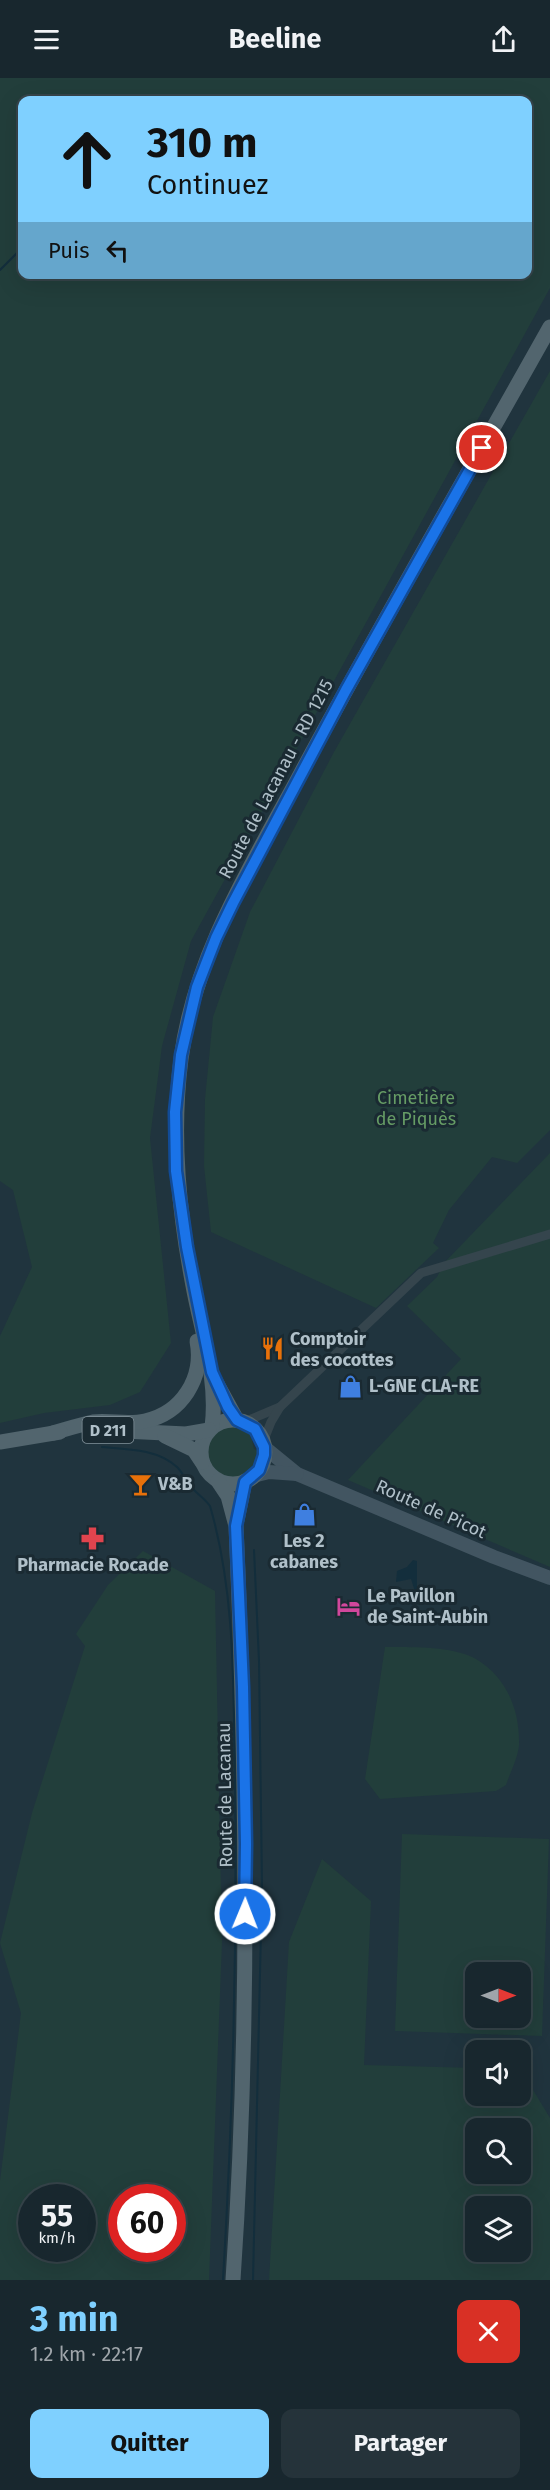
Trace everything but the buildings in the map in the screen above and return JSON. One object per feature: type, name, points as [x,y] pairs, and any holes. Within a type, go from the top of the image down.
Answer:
[{"type":"main road","name":"Route de Lacanau - RD 1215","points":[[194,1290],[176,1171],[175,1112],[181,1055],[197,987],[216,938],[242,885],[340,700],[550,327]]},
{"type":"main road","points":[[194,1290],[212,1372],[214,1394],[211,1428],[201,1445],[202,1462],[228,1496],[236,1526]]},
{"type":"main road","points":[[52,1433],[95,1422],[144,1422],[173,1409],[186,1396],[193,1383],[198,1364],[194,1290]]},
{"type":"main road","points":[[212,1372],[228,1407],[240,1421],[255,1429],[264,1445],[262,1463],[249,1479],[236,1526]]},
{"type":"main road","points":[[211,1428],[221,1422],[240,1421]]},
{"type":"main road","name":"D 211","points":[[0,1442],[52,1433],[95,1430],[163,1435],[199,1433],[211,1428]]},
{"type":"main road","name":"D 211","points":[[163,1435],[194,1450],[202,1462]]},
{"type":"main road","name":"D 211","points":[[0,1447],[22,1438]]},
{"type":"main road","name":"Route de Picot","points":[[264,1445],[297,1474],[494,1557],[550,1578]]},
{"type":"main road","name":"Route de Picot","points":[[249,1479],[269,1472],[297,1474]]},
{"type":"main road","points":[[218,1481],[227,1484],[249,1479]]},
{"type":"main road","name":"Route de Lacanau","points":[[233,2280],[238,2199],[246,1844],[236,1526]]},
{"type":"street","points":[[264,1445],[270,1422],[280,1407],[421,1273],[550,1234]]},
{"type":"street","points":[[240,1421],[280,1407]]},
{"type":"green space","points":[[0,78],[550,78],[550,288],[191,941],[162,1046],[150,1138],[171,1343],[140,1392],[110,1405],[44,1413],[0,1423],[0,1336],[32,1267],[13,1190],[0,1181]]},
{"type":"green space","name":"Cimetière de Piquès","points":[[550,371],[550,1130],[517,1163],[492,1157],[449,1210],[433,1243],[439,1248],[376,1308],[211,1232],[204,1166],[205,1099],[213,1017],[250,912],[334,752]]},
{"type":"green space","points":[[550,1153],[550,1567],[348,1480],[461,1359],[407,1306],[437,1277],[444,1263]]},
{"type":"green space","points":[[234,1424],[243,1426],[254,1435],[252,1441],[254,1449],[260,1452],[256,1464],[248,1473],[241,1477],[229,1478],[219,1474],[211,1467],[207,1457],[207,1446],[211,1436],[220,1428]]},
{"type":"green space","points":[[143,1551],[215,1591],[222,1941],[209,2280],[0,2280],[0,2181],[21,2013],[0,1943],[32,1813],[85,1646],[76,1634],[108,1585]]},
{"type":"green space","points":[[385,1647],[432,1648],[456,1652],[476,1659],[496,1675],[514,1708],[519,1732],[517,1755],[506,1785],[496,1791],[380,1799],[365,1779]]},
{"type":"green space","points":[[402,1834],[549,1839],[542,2036],[395,2031]]},
{"type":"green space","points":[[322,1859],[371,1901],[364,2065],[465,2068],[465,2106],[531,2106],[531,2087],[550,2118],[550,2280],[269,2280],[289,1942]]},
{"type":"water","points":[[413,1560],[417,1561],[417,1598],[411,1579],[396,1582],[397,1571],[407,1567]]},
{"type":"waterway","points":[[0,270],[18,252]]},
{"type":"waterway","points":[[102,1447],[152,1453],[177,1467],[210,1506],[225,1574],[232,1642],[235,1906],[232,2093],[223,2280]]},
{"type":"waterway","points":[[253,2280],[262,1886],[259,1661],[254,1550]]},
{"type":"place","name":"Comptoir des cocottes","points":[[272,1349]]},
{"type":"place","name":"L-GNE CLA-RE","points":[[351,1386]]},
{"type":"place","name":"V&B","points":[[140,1484]]},
{"type":"place","name":"Les 2 cabanes","points":[[304,1515]]},
{"type":"place","name":"Pharmacie Rocade","points":[[93,1539]]},
{"type":"place","name":"Le Pavillon de Saint-Aubin","points":[[349,1606]]},
{"type":"route","points":[[245,1914],[243,1687],[236,1526],[245,1482],[259,1470],[264,1447],[255,1429],[237,1420],[228,1407],[212,1372],[201,1328],[176,1171],[175,1112],[181,1055],[197,987],[216,938],[233,903],[346,690],[482,448]]}]
